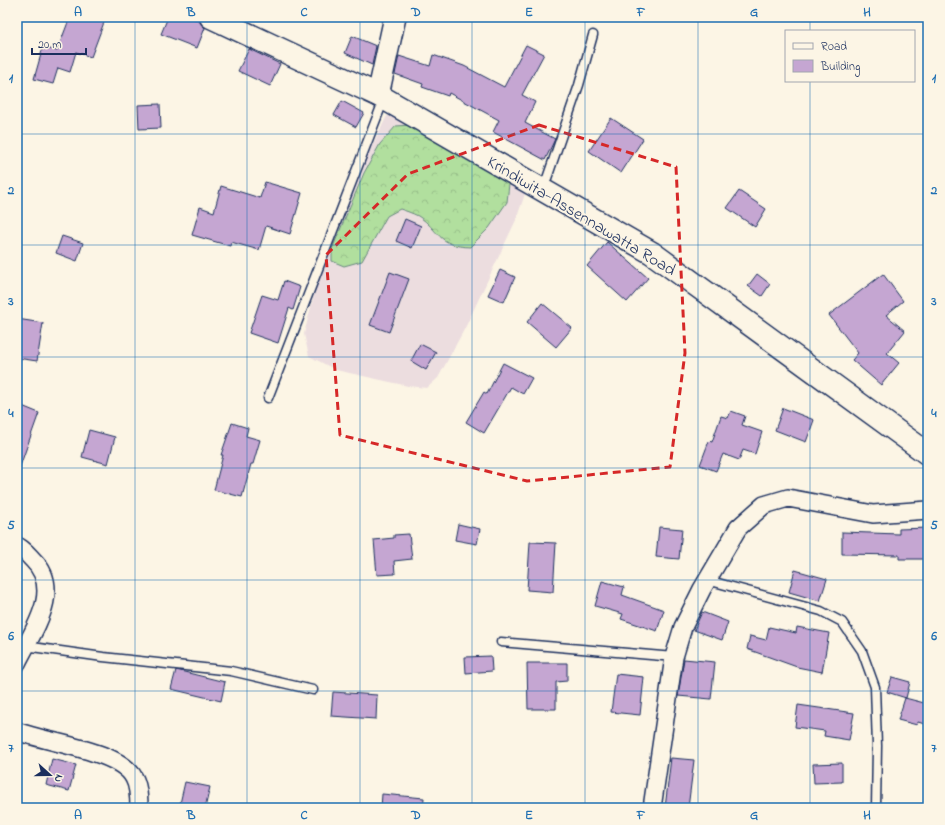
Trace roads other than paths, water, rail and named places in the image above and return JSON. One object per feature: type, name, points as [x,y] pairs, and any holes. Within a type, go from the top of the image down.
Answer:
[{"type":"main road","name":"Krindiwita-Assennawatta Road","points":[[211,17],[381,97],[652,253],[928,454]]},
{"type":"street","points":[[381,97],[395,17]]},
{"type":"street","points":[[652,808],[674,657],[683,627],[707,580],[738,528],[764,505],[788,498],[873,514],[928,510]]},
{"type":"street","points":[[17,546],[39,567],[43,573],[47,588],[42,615],[17,663]]},
{"type":"street","points":[[17,731],[111,758],[126,767],[135,778],[139,808]]},
{"type":"lane","points":[[543,191],[579,85],[593,35]]},
{"type":"lane","points":[[268,398],[381,97]]},
{"type":"lane","points":[[707,580],[821,611],[842,622],[862,651],[876,687],[878,746],[876,808]]},
{"type":"lane","points":[[501,642],[674,657]]},
{"type":"lane","points":[[25,646],[103,658],[231,671],[313,690]]}]
